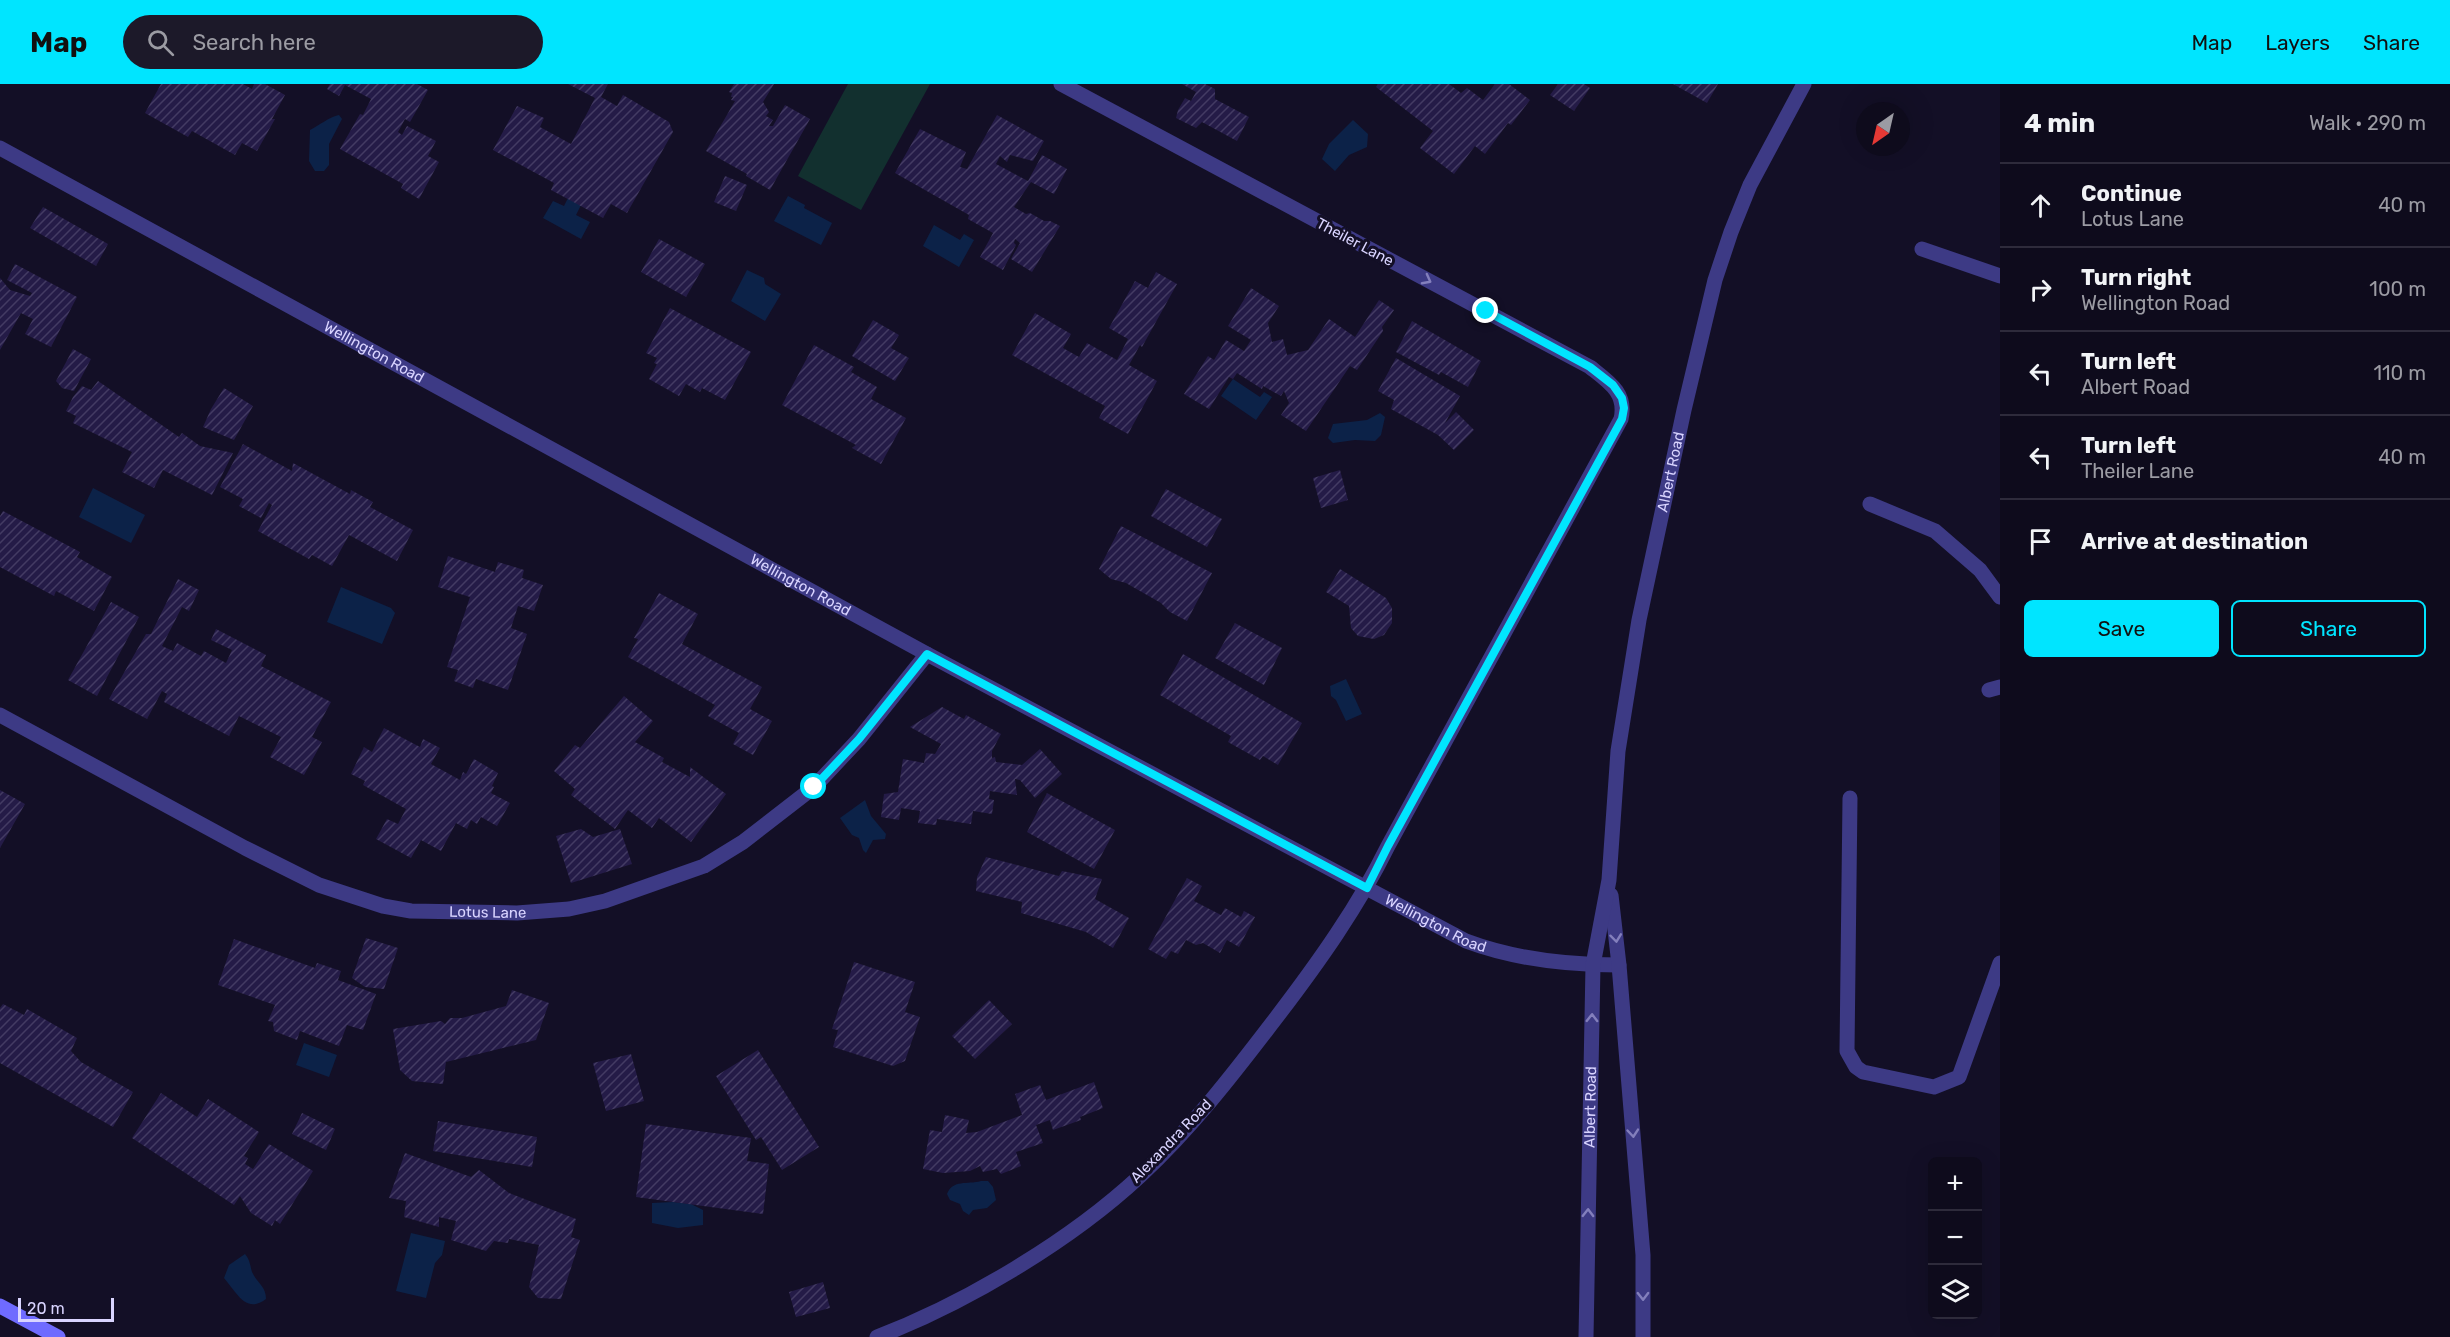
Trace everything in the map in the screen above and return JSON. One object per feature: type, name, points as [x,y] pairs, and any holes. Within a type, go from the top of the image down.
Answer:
[{"type":"main road","points":[[0,1306],[57,1337]]},
{"type":"street","name":"Theiler Lane","points":[[1061,84],[1590,367],[1613,385],[1622,398],[1624,408],[1622,419],[1367,888]]},
{"type":"street","name":"Albert Road","points":[[1586,1337],[1593,965],[1609,880],[1618,751],[1639,620],[1684,410],[1715,280],[1750,185],[1804,84]]},
{"type":"street","name":"Wellington Road","points":[[0,148],[927,654],[1466,940],[1485,948],[1537,959],[1593,965],[1620,964]]},
{"type":"street","points":[[1922,249],[2000,276]]},
{"type":"street","points":[[1870,504],[1935,531],[1980,570],[2000,597]]},
{"type":"street","name":"Lotus Lane","points":[[0,715],[245,848],[319,885],[383,906],[411,911],[517,913],[569,909],[605,902],[704,866],[743,842],[814,787],[859,739],[927,654]]},
{"type":"street","points":[[1850,798],[1847,1051],[1856,1067],[1863,1072],[1934,1087],[1959,1077],[2000,963]]},
{"type":"street","name":"Albert Road","points":[[1609,880],[1620,964],[1642,1255],[1644,1337]]},
{"type":"street","name":"Alexandra Road","points":[[877,1337],[921,1320],[1026,1261],[1080,1224],[1139,1177],[1189,1125],[1235,1072],[1304,981],[1367,888]]},
{"type":"green space","points":[[848,84],[930,84],[861,210],[798,176]]},
{"type":"water","points":[[339,115],[342,119],[329,144],[329,165],[324,171],[315,171],[309,161],[310,130]]},
{"type":"water","points":[[1353,120],[1368,134],[1367,147],[1349,155],[1335,171],[1322,159],[1329,144]]},
{"type":"water","points":[[788,196],[805,205],[804,208],[832,223],[821,245],[774,221]]},
{"type":"water","points":[[568,198],[581,205],[576,215],[590,222],[581,239],[543,218],[553,201],[564,206]]},
{"type":"water","points":[[934,225],[960,240],[964,234],[974,240],[959,267],[923,246]]},
{"type":"water","points":[[747,270],[764,278],[765,284],[781,294],[765,321],[731,301]]},
{"type":"water","points":[[1233,379],[1260,397],[1264,392],[1272,397],[1256,420],[1221,396]]},
{"type":"water","points":[[1380,413],[1385,417],[1381,435],[1375,441],[1355,440],[1333,443],[1328,438],[1333,424],[1367,420]]},
{"type":"water","points":[[93,488],[145,515],[131,543],[79,517]]},
{"type":"water","points":[[341,587],[391,608],[395,613],[382,644],[327,622]]},
{"type":"water","points":[[1346,679],[1362,714],[1346,721],[1336,700],[1331,696],[1330,686]]},
{"type":"water","points":[[865,800],[871,816],[886,834],[885,839],[873,840],[866,853],[859,838],[852,835],[840,818]]},
{"type":"water","points":[[304,1043],[337,1055],[329,1077],[296,1065]]},
{"type":"water","points":[[988,1181],[993,1187],[996,1200],[987,1208],[973,1210],[969,1215],[963,1211],[960,1204],[950,1200],[947,1194],[957,1184]]},
{"type":"water","points":[[652,1203],[691,1204],[703,1210],[703,1225],[678,1228],[652,1223]]},
{"type":"water","points":[[411,1233],[445,1241],[442,1255],[435,1263],[426,1298],[396,1291]]},
{"type":"water","points":[[245,1254],[254,1276],[266,1295],[266,1299],[259,1303],[247,1303],[242,1300],[224,1278],[229,1265]]},
{"type":"building","points":[[161,84],[243,84],[252,89],[254,84],[265,84],[285,95],[257,151],[242,143],[235,155],[192,131],[188,137],[145,113]]},
{"type":"building","points":[[330,84],[417,84],[428,90],[410,122],[405,119],[398,132],[402,135],[407,126],[436,141],[428,156],[439,162],[419,199],[401,188],[403,184],[340,149],[371,99],[345,85],[339,96],[327,89]]},
{"type":"building","points":[[568,84],[608,84],[601,97],[617,106],[623,95],[669,122],[673,132],[627,213],[611,204],[603,218],[551,190],[554,183],[493,150],[517,106],[544,118],[540,127],[571,144],[595,98]]},
{"type":"building","points":[[734,84],[774,84],[763,102],[769,112],[766,116],[773,120],[769,126],[773,126],[785,105],[810,119],[770,190],[706,151],[735,101],[731,100],[732,93],[729,92]]},
{"type":"building","points":[[1182,84],[1205,84],[1215,89],[1215,99],[1249,117],[1237,141],[1202,122],[1196,128],[1176,118],[1185,98],[1191,101],[1196,92]]},
{"type":"building","points":[[1378,84],[1449,84],[1461,93],[1467,88],[1483,100],[1495,84],[1509,84],[1530,100],[1511,125],[1508,123],[1485,154],[1475,146],[1454,174],[1420,148],[1433,131],[1376,87]]},
{"type":"building","points":[[1558,84],[1584,84],[1590,88],[1574,111],[1550,95]]},
{"type":"building","points":[[1673,84],[1718,84],[1707,103]]},
{"type":"building","points":[[997,115],[1044,141],[1033,161],[1010,155],[1007,162],[1000,156],[996,164],[1028,181],[1042,155],[1067,169],[1054,194],[1031,182],[1014,207],[1026,214],[1030,213],[1060,226],[1032,272],[1011,259],[1020,243],[1015,239],[1016,245],[1003,270],[980,257],[993,233],[968,219],[969,215],[895,173],[920,129],[966,152],[960,167],[967,169]]},
{"type":"building","points":[[725,176],[747,185],[736,211],[714,202]]},
{"type":"building","points":[[43,207],[108,244],[96,266],[30,228]]},
{"type":"building","points":[[659,239],[705,264],[686,297],[641,272]]},
{"type":"building","points":[[15,264],[77,297],[51,347],[25,334],[33,319],[21,313],[0,350],[0,278],[10,290],[30,296],[32,293],[7,280]]},
{"type":"building","points":[[1156,272],[1177,284],[1142,347],[1140,345],[1129,365],[1157,381],[1128,434],[1099,418],[1105,406],[1012,355],[1035,313],[1071,334],[1063,348],[1079,357],[1087,343],[1117,360],[1128,339],[1109,328],[1135,281],[1148,288]]},
{"type":"building","points":[[1251,288],[1279,306],[1268,323],[1272,342],[1283,339],[1287,355],[1308,350],[1329,319],[1355,337],[1379,300],[1394,310],[1357,370],[1350,366],[1306,431],[1281,415],[1289,403],[1284,391],[1281,396],[1263,386],[1262,389],[1237,373],[1233,379],[1229,377],[1209,409],[1184,394],[1208,356],[1214,360],[1226,340],[1244,351],[1251,340],[1228,326]]},
{"type":"building","points":[[670,308],[751,352],[725,400],[702,388],[700,392],[686,384],[679,396],[649,379],[657,364],[654,363],[657,358],[646,353]]},
{"type":"building","points":[[873,320],[899,335],[891,348],[909,358],[895,381],[852,356]]},
{"type":"building","points":[[1412,321],[1481,361],[1468,387],[1441,372],[1439,375],[1396,352]]},
{"type":"building","points":[[814,345],[854,367],[851,372],[877,387],[871,399],[906,418],[881,464],[852,448],[856,445],[782,405]]},
{"type":"building","points":[[73,349],[91,359],[74,391],[62,388],[56,381]]},
{"type":"building","points":[[1396,358],[1460,396],[1445,423],[1456,412],[1474,430],[1454,450],[1438,435],[1391,409],[1394,400],[1378,391]]},
{"type":"building","points":[[98,381],[179,437],[182,433],[200,446],[233,453],[212,495],[163,470],[154,488],[122,472],[132,452],[73,423],[76,416],[66,411],[73,397],[82,386],[91,390]]},
{"type":"building","points":[[224,388],[253,406],[234,440],[203,427]]},
{"type":"building","points":[[243,444],[292,471],[293,463],[350,494],[351,490],[373,502],[370,507],[413,530],[397,561],[349,535],[332,566],[312,555],[309,559],[258,531],[272,505],[269,503],[261,518],[239,506],[243,499],[220,487]]},
{"type":"building","points":[[1340,470],[1348,500],[1321,508],[1313,478]]},
{"type":"building","points":[[1166,489],[1222,519],[1207,547],[1151,516]]},
{"type":"building","points":[[3,511],[80,552],[77,557],[112,577],[94,611],[56,591],[54,596],[0,567],[0,516]]},
{"type":"building","points":[[1121,526],[1212,573],[1187,621],[1126,583],[1111,579],[1099,569]]},
{"type":"building","points":[[448,556],[495,572],[498,562],[524,570],[522,578],[543,585],[534,611],[518,606],[511,628],[527,634],[508,690],[476,679],[473,688],[454,681],[458,670],[447,667],[470,597],[438,587]]},
{"type":"building","points":[[1340,569],[1386,598],[1392,608],[1392,623],[1384,635],[1374,639],[1358,636],[1351,628],[1349,606],[1326,592]]},
{"type":"building","points":[[178,579],[199,590],[189,611],[182,607],[162,646],[173,651],[177,643],[201,656],[204,651],[226,663],[232,650],[211,640],[216,629],[266,655],[261,666],[331,702],[312,737],[322,742],[304,775],[270,757],[281,737],[239,716],[229,736],[164,702],[167,694],[162,691],[147,719],[109,699],[146,634],[151,634]]},
{"type":"building","points":[[659,593],[698,614],[682,644],[762,687],[750,709],[772,721],[753,755],[733,744],[739,733],[708,716],[715,705],[628,657],[638,639],[634,638]]},
{"type":"building","points":[[111,602],[139,617],[97,696],[68,680]]},
{"type":"building","points":[[1235,623],[1282,648],[1264,685],[1215,658]]},
{"type":"building","points":[[1183,654],[1302,723],[1278,765],[1263,756],[1260,760],[1228,742],[1231,736],[1160,695]]},
{"type":"building","points":[[624,696],[653,721],[635,742],[664,758],[662,762],[690,777],[690,767],[726,794],[691,842],[659,818],[652,828],[628,810],[615,829],[571,795],[575,789],[554,771],[575,745],[580,748]]},
{"type":"building","points":[[942,707],[964,719],[966,715],[1001,734],[992,751],[992,758],[995,757],[996,762],[1022,765],[1040,749],[1062,774],[1035,798],[1020,780],[1015,779],[1017,795],[990,791],[989,799],[994,800],[992,814],[973,811],[971,824],[937,819],[936,825],[918,823],[920,811],[901,808],[899,820],[881,817],[884,794],[898,792],[903,759],[924,763],[926,753],[935,754],[941,744],[910,727]]},
{"type":"building","points":[[384,728],[420,747],[423,739],[440,748],[431,764],[460,780],[463,772],[466,774],[474,759],[498,773],[491,793],[510,803],[497,826],[481,817],[477,824],[471,820],[467,829],[456,823],[441,851],[421,840],[411,858],[376,839],[387,819],[398,824],[406,809],[363,785],[365,781],[351,774],[364,747],[372,752]]},
{"type":"building","points":[[0,790],[25,804],[0,848]]},
{"type":"building","points":[[1047,793],[1115,830],[1094,869],[1027,832]]},
{"type":"building","points":[[581,829],[593,837],[620,829],[632,864],[571,883],[556,836]]},
{"type":"building","points":[[986,857],[1059,876],[1062,871],[1102,879],[1095,899],[1129,918],[1113,948],[1086,932],[1021,913],[1022,902],[976,891],[977,877]]},
{"type":"building","points":[[1187,878],[1202,886],[1194,901],[1221,915],[1225,908],[1241,917],[1244,911],[1255,917],[1239,947],[1227,940],[1220,953],[1203,943],[1196,945],[1186,940],[1178,954],[1171,951],[1166,959],[1148,949]]},
{"type":"building","points":[[366,938],[398,948],[384,989],[365,987],[352,978]]},
{"type":"building","points":[[234,939],[315,968],[317,963],[341,971],[338,980],[376,994],[363,1030],[347,1025],[339,1046],[300,1031],[297,1040],[274,1031],[273,1022],[268,1021],[275,1005],[218,985]]},
{"type":"building","points":[[854,962],[915,982],[905,1012],[920,1017],[905,1061],[893,1066],[833,1047],[838,1030],[832,1029]]},
{"type":"building","points":[[512,990],[549,1003],[536,1040],[446,1062],[443,1084],[412,1081],[400,1070],[393,1029],[441,1021],[445,1024],[450,1018],[462,1018],[506,1006]]},
{"type":"building","points":[[989,1000],[1012,1024],[975,1059],[952,1036]]},
{"type":"building","points":[[3,1004],[24,1015],[27,1009],[77,1038],[71,1051],[81,1062],[133,1092],[113,1127],[0,1063],[0,1008]]},
{"type":"building","points":[[758,1050],[819,1147],[782,1170],[761,1137],[756,1140],[716,1076]]},
{"type":"building","points":[[631,1054],[644,1101],[606,1111],[593,1063]]},
{"type":"building","points":[[1094,1082],[1103,1108],[1080,1117],[1081,1120],[1053,1130],[1050,1120],[1036,1125],[1043,1143],[1016,1152],[1021,1166],[1001,1174],[997,1169],[983,1172],[980,1166],[970,1171],[943,1173],[923,1169],[930,1130],[942,1132],[945,1115],[969,1120],[966,1133],[977,1132],[1022,1115],[1015,1094],[1040,1085],[1046,1100]]},
{"type":"building","points":[[161,1093],[197,1117],[208,1099],[259,1132],[244,1156],[248,1158],[245,1164],[253,1169],[269,1144],[313,1171],[280,1224],[275,1220],[272,1226],[251,1213],[240,1196],[234,1205],[132,1138]]},
{"type":"building","points":[[302,1113],[335,1129],[326,1150],[292,1134]]},
{"type":"building","points":[[438,1121],[537,1137],[532,1167],[433,1151]]},
{"type":"building","points":[[646,1124],[751,1138],[747,1161],[769,1164],[763,1214],[636,1197]]},
{"type":"building","points":[[405,1153],[471,1177],[479,1170],[509,1193],[576,1219],[571,1237],[580,1240],[561,1299],[538,1298],[529,1287],[539,1245],[509,1239],[508,1243],[494,1241],[486,1251],[451,1240],[456,1221],[439,1217],[439,1227],[404,1217],[406,1201],[389,1198]]},
{"type":"building","points":[[823,1282],[830,1308],[796,1317],[789,1292]]},
{"type":"route","points":[[814,787],[859,739],[927,654],[1367,888],[1622,419],[1624,408],[1622,398],[1613,385],[1590,367],[1486,311]]}]
